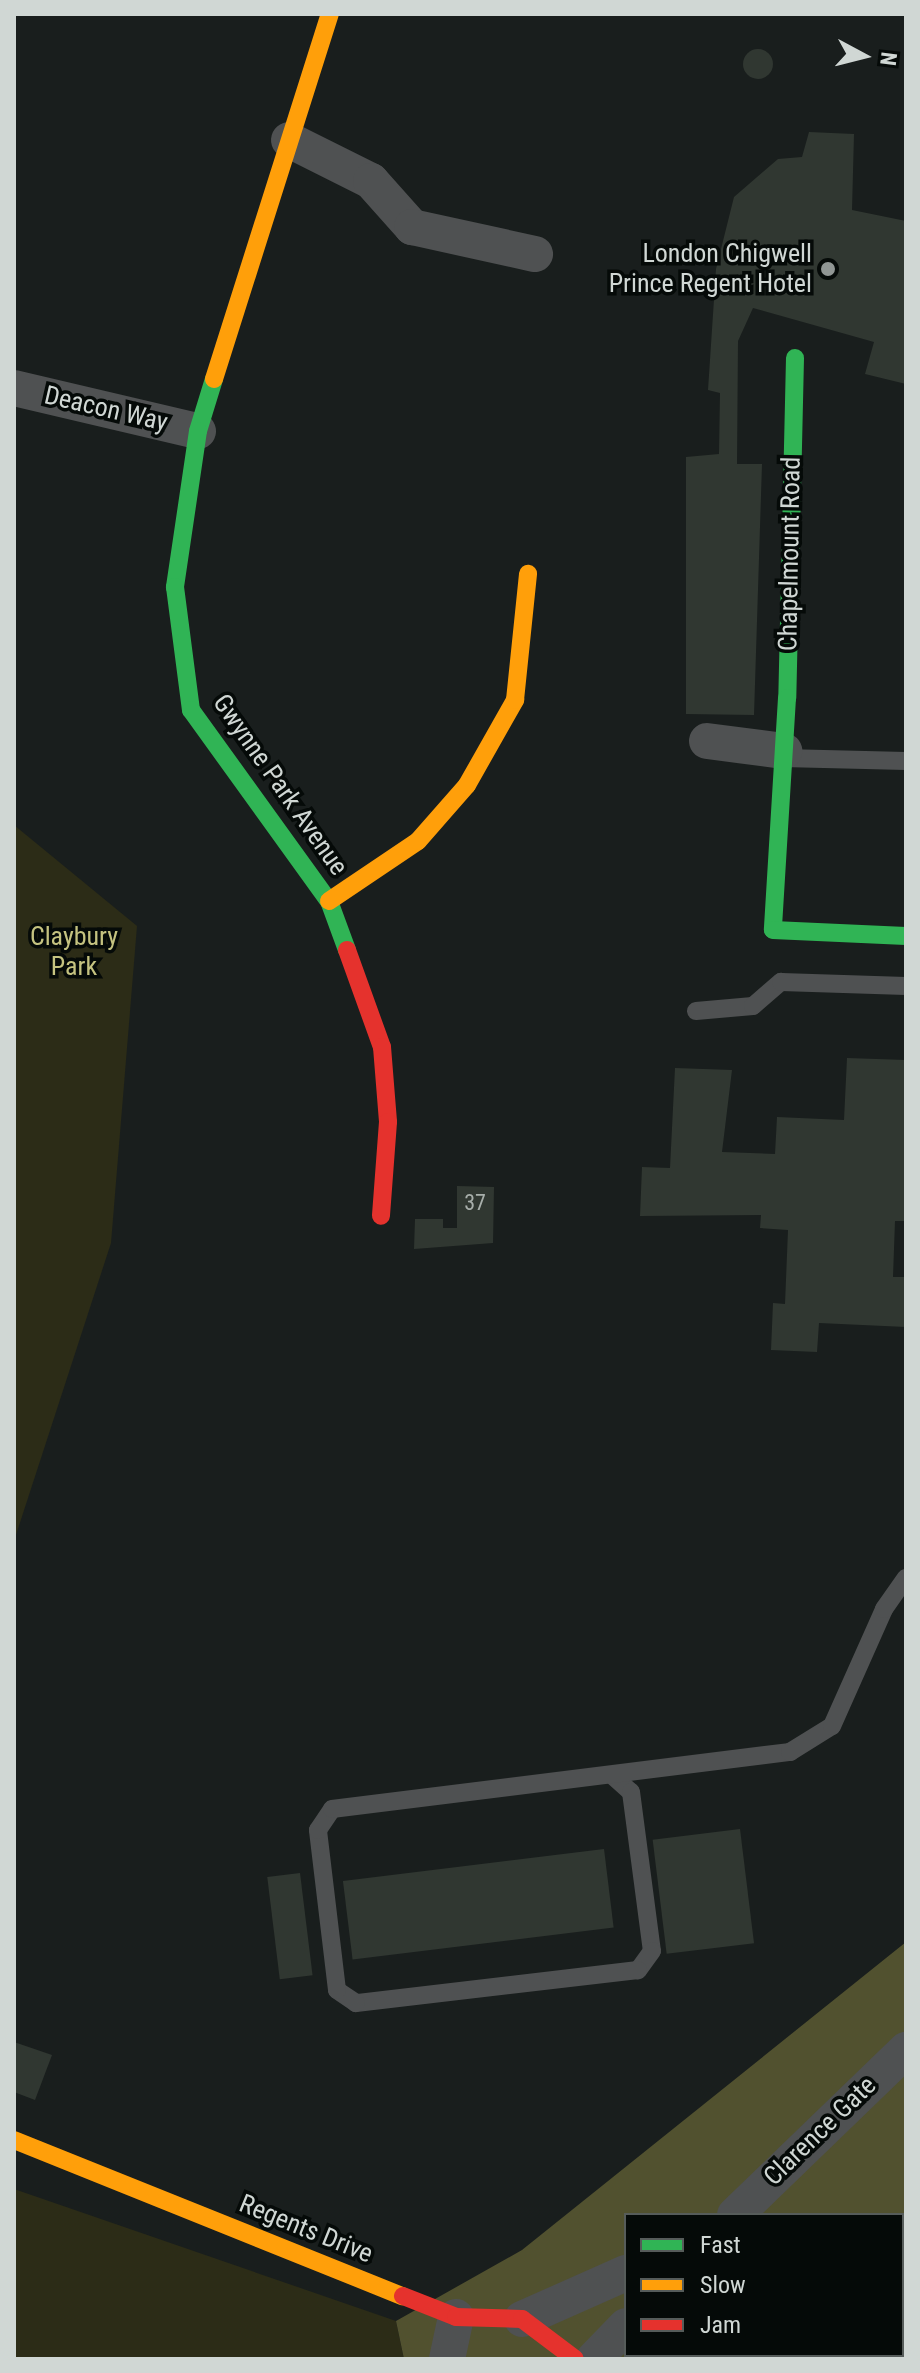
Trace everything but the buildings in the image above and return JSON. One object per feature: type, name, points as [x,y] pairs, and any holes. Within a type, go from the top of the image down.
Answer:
[{"type":"street","name":"Gwynne Park Avenue","points":[[330,14],[198,431],[175,587],[191,710],[329,901],[382,1047],[388,1122],[381,1216]]},
{"type":"street","points":[[289,140],[371,181],[412,227],[535,254]]},
{"type":"street","name":"Chapelmount Road","points":[[795,358],[784,754],[773,930],[906,936]]},
{"type":"street","name":"Deacon Way","points":[[14,388],[198,431]]},
{"type":"street","points":[[329,901],[418,841],[467,785],[515,700],[528,574]]},
{"type":"street","points":[[707,741],[784,754]]},
{"type":"street","name":"Clarence Gate","points":[[737,2213],[906,2050]]},
{"type":"street","name":"Regents Drive","points":[[14,2140],[456,2317],[522,2319]]},
{"type":"street","points":[[575,2359],[522,2319],[624,2274]]},
{"type":"street","points":[[447,2359],[456,2317]]},
{"type":"street","points":[[594,2359],[624,2328]]},
{"type":"lane","points":[[784,754],[906,761]]},
{"type":"lane","points":[[696,1011],[753,1006],[781,982],[906,986]]},
{"type":"lane","points":[[613,1776],[631,1792],[652,1951],[638,1970],[356,2003],[337,1990],[318,1830],[332,1809],[790,1752],[832,1726],[884,1609],[906,1578]]},
{"type":"green space","name":"Claybury Park","points":[[14,825],[137,926],[111,1243],[14,1541]]},
{"type":"green space","points":[[14,2189],[396,2321],[404,2359],[14,2359]]},
{"type":"shaded area","points":[[906,1942],[906,2359],[404,2359],[396,2321],[522,2250]]},
{"type":"traffic: fast","points":[[795,358],[787,698],[773,930],[906,936]]},
{"type":"traffic: fast","points":[[214,379],[198,431],[175,587],[191,710],[329,901],[347,950]]},
{"type":"traffic: slow","points":[[214,379],[330,14]]},
{"type":"traffic: slow","points":[[329,901],[418,841],[467,785],[515,700],[528,574]]},
{"type":"traffic: slow","points":[[14,2140],[403,2296]]},
{"type":"traffic: jam","points":[[347,950],[382,1047],[388,1122],[381,1216]]},
{"type":"traffic: jam","points":[[403,2296],[456,2317],[522,2319],[575,2359]]},
{"type":"place","name":"London Chigwell Prince Regent Hotel","points":[[828,269]]}]
